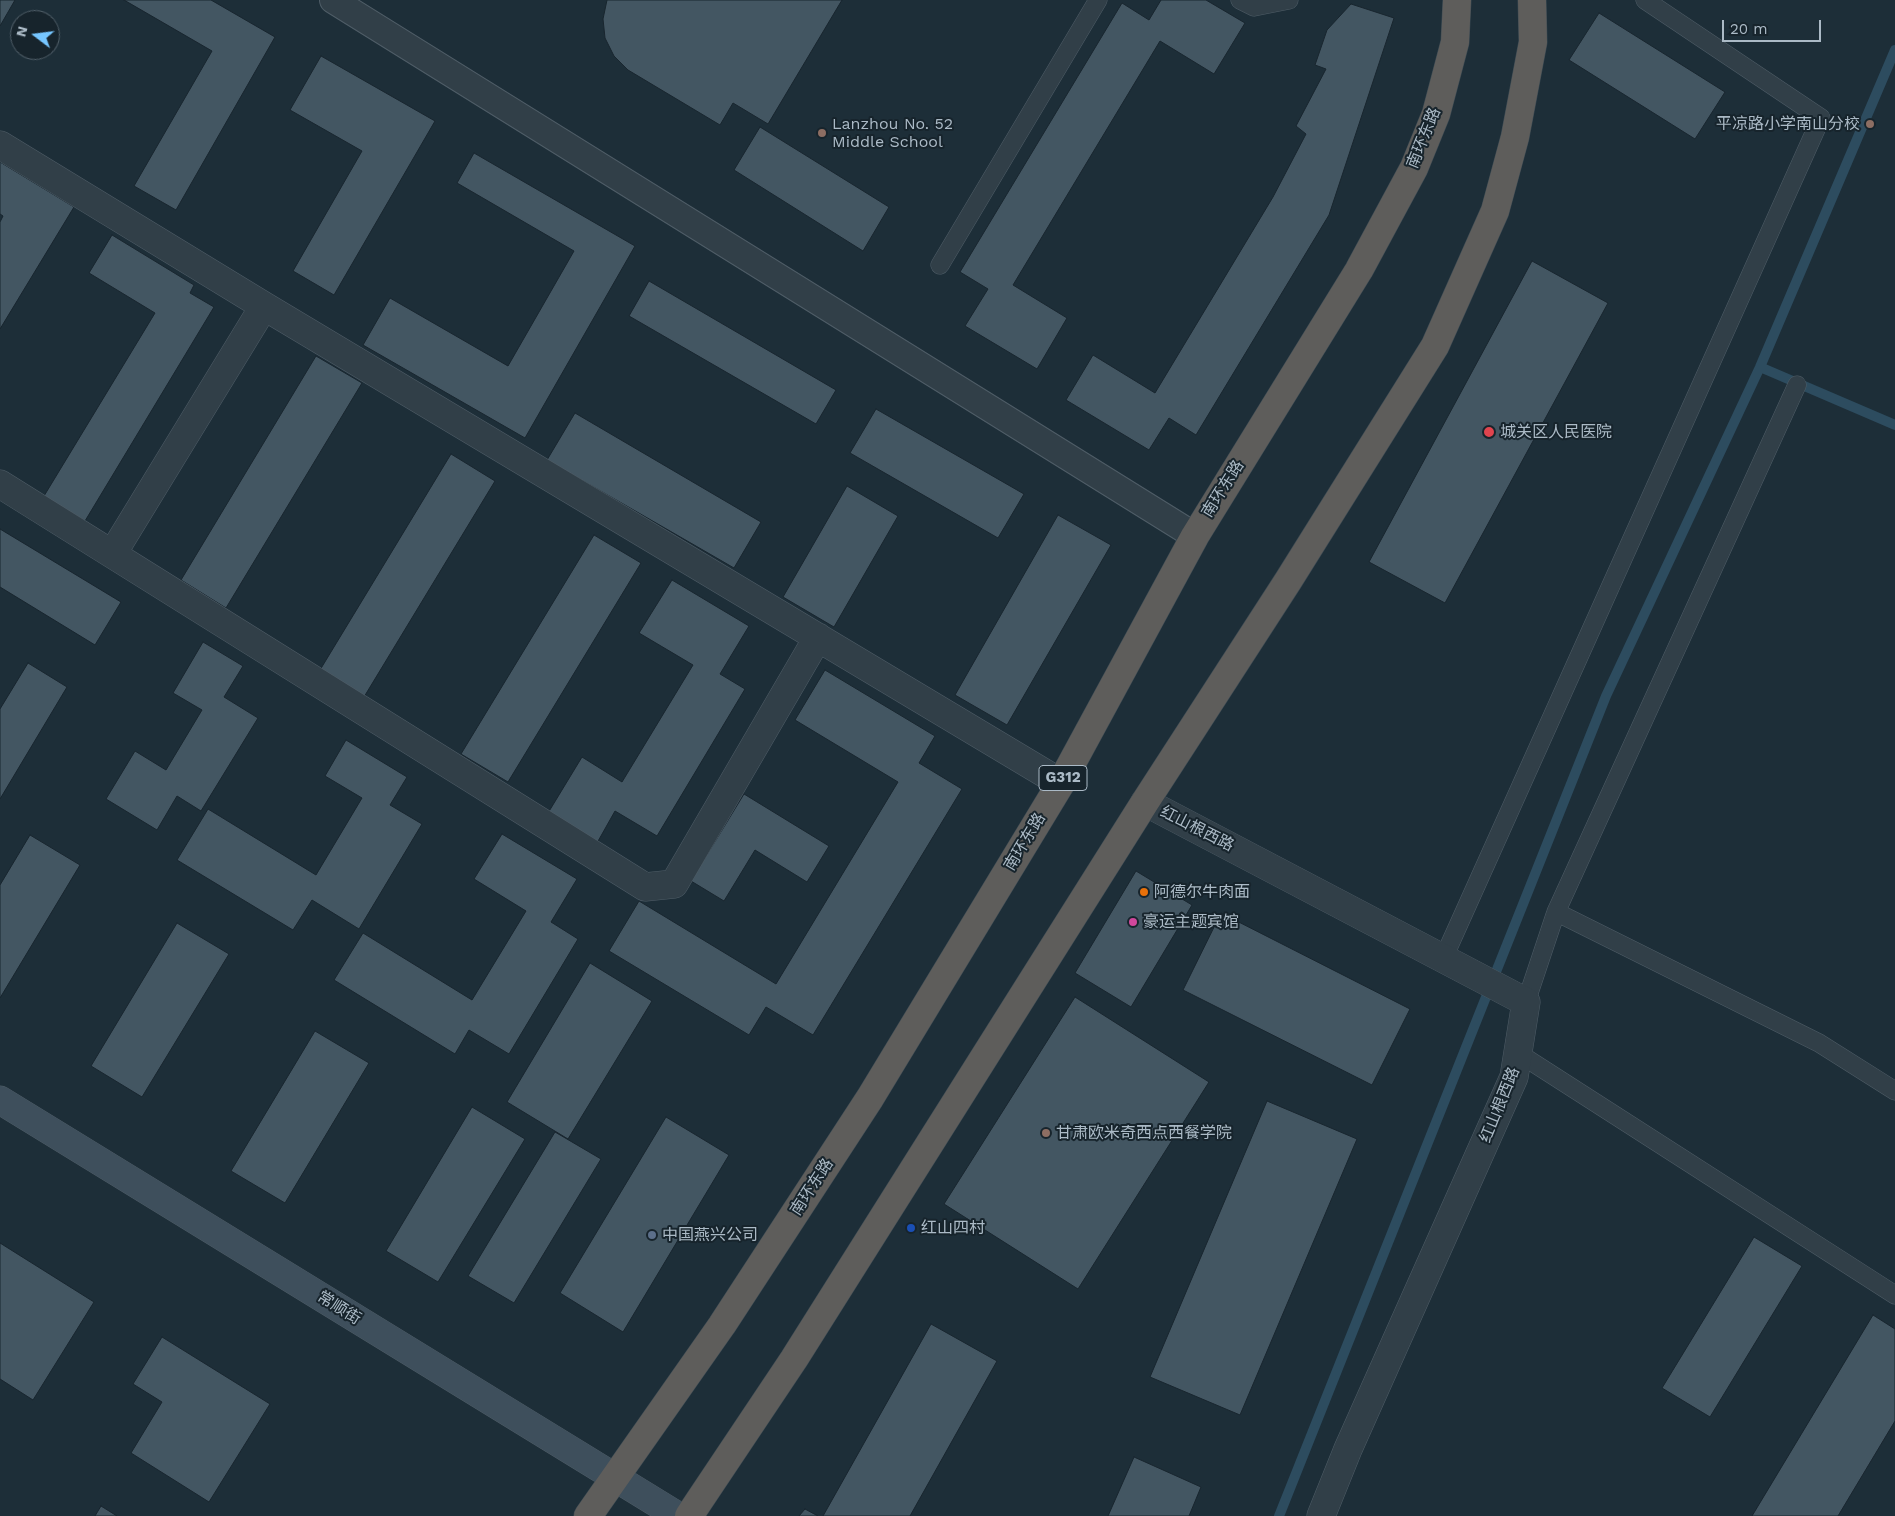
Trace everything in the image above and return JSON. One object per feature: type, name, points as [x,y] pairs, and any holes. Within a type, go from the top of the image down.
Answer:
[{"type":"highway","name":"南环东路","points":[[588,1516],[722,1325],[870,1098],[1061,782],[1195,536],[1359,270],[1414,168],[1436,114],[1455,42],[1457,0]]},
{"type":"highway","points":[[689,1516],[794,1360],[1435,346],[1495,211],[1515,137],[1533,42],[1532,0]]},
{"type":"main road","name":"常顺街","points":[[0,1100],[678,1516]]},
{"type":"street","points":[[333,0],[1195,536]]},
{"type":"street","points":[[0,145],[264,306],[1061,782]]},
{"type":"street","points":[[113,553],[264,306]]},
{"type":"street","points":[[0,484],[645,887],[674,884],[818,637]]},
{"type":"street","name":"红山根西路","points":[[1145,802],[1444,957],[1526,1002],[1514,1077],[1352,1440],[1321,1516]]},
{"type":"lane","points":[[940,265],[1098,0]]},
{"type":"lane","points":[[1240,0],[1254,7],[1289,0]]},
{"type":"lane","points":[[1444,957],[1821,118],[1645,0]]},
{"type":"lane","points":[[1526,1002],[1556,912],[1797,385]]},
{"type":"lane","points":[[1556,912],[1819,1043],[1895,1092]]},
{"type":"lane","points":[[1518,1053],[1895,1295]]},
{"type":"building","points":[[0,0],[15,0],[0,26]]},
{"type":"building","points":[[124,0],[211,0],[275,37],[176,210],[134,186],[212,51]]},
{"type":"building","points":[[607,0],[842,0],[768,124],[733,103],[720,125],[628,70],[614,56],[605,38],[603,19]]},
{"type":"building","points":[[1161,0],[1206,0],[1245,23],[1214,74],[1160,41],[1013,285],[1067,318],[1037,369],[965,326],[988,289],[960,272],[1122,3],[1149,20]]},
{"type":"building","points":[[1351,4],[1394,18],[1329,215],[1196,435],[1169,418],[1149,450],[1066,400],[1093,355],[1155,393],[1273,197],[1306,134],[1296,126],[1326,69],[1315,65],[1327,30]]},
{"type":"building","points":[[1599,13],[1725,92],[1695,139],[1569,60]]},
{"type":"building","points":[[321,56],[435,121],[334,295],[293,271],[362,151],[290,110]]},
{"type":"building","points":[[760,127],[889,207],[863,251],[734,170]]},
{"type":"building","points":[[474,153],[635,246],[525,438],[363,345],[390,298],[508,366],[574,251],[457,183]]},
{"type":"building","points":[[0,162],[74,207],[0,329],[0,222],[3,216],[0,214]]},
{"type":"building","points":[[112,235],[194,285],[190,293],[214,307],[85,521],[44,496],[155,313],[89,273]]},
{"type":"building","name":"城关区人民医院","points":[[1532,261],[1608,303],[1445,603],[1369,562]]},
{"type":"building","points":[[649,281],[836,390],[816,424],[629,316]]},
{"type":"building","points":[[316,356],[362,383],[226,608],[181,580]]},
{"type":"building","points":[[876,409],[1024,494],[998,538],[850,453]]},
{"type":"building","points":[[575,413],[761,522],[734,568],[547,460]]},
{"type":"building","points":[[451,454],[495,481],[364,697],[320,670]]},
{"type":"building","points":[[847,486],[898,516],[834,627],[783,597]]},
{"type":"building","points":[[1058,515],[1111,545],[1007,725],[955,695]]},
{"type":"building","points":[[0,529],[121,602],[95,645],[0,587]]},
{"type":"building","points":[[594,535],[641,563],[508,782],[461,754]]},
{"type":"building","points":[[672,580],[749,626],[720,674],[745,689],[657,836],[615,811],[597,843],[548,813],[582,757],[622,782],[693,665],[639,633]]},
{"type":"building","points":[[203,642],[243,666],[224,697],[258,718],[201,811],[177,796],[157,830],[106,799],[135,751],[166,770],[202,710],[173,693]]},
{"type":"building","points":[[28,663],[67,687],[0,799],[0,709]]},
{"type":"building","points":[[825,670],[935,736],[919,763],[962,789],[813,1035],[766,1007],[749,1035],[609,951],[639,901],[776,984],[898,782],[795,720]]},
{"type":"building","points":[[346,740],[407,777],[390,805],[422,824],[359,929],[312,900],[293,930],[177,860],[208,809],[316,875],[362,798],[325,776]]},
{"type":"building","points":[[744,794],[829,846],[807,882],[755,850],[724,901],[691,881]]},
{"type":"building","points":[[502,834],[577,879],[551,922],[578,939],[509,1054],[469,1030],[455,1054],[334,980],[363,933],[472,1000],[526,911],[474,879]]},
{"type":"building","points":[[30,835],[80,865],[0,998],[0,885]]},
{"type":"building","points":[[1136,871],[1192,905],[1131,1007],[1075,973]]},
{"type":"building","points":[[1221,913],[1410,1009],[1372,1085],[1183,990]]},
{"type":"building","points":[[177,923],[229,954],[142,1097],[91,1066]]},
{"type":"building","points":[[590,963],[652,1001],[568,1139],[507,1102]]},
{"type":"building","points":[[1075,997],[1209,1082],[1078,1289],[944,1204]]},
{"type":"building","points":[[315,1031],[369,1063],[285,1203],[231,1171]]},
{"type":"building","points":[[1267,1101],[1357,1139],[1240,1415],[1150,1377]]},
{"type":"building","points":[[472,1107],[525,1139],[438,1282],[386,1251]]},
{"type":"building","points":[[666,1117],[729,1155],[623,1332],[560,1293]]},
{"type":"building","points":[[555,1132],[601,1159],[514,1303],[468,1276]]},
{"type":"building","points":[[1754,1237],[1802,1266],[1710,1417],[1662,1388]]},
{"type":"building","points":[[0,1243],[94,1302],[33,1400],[0,1379]]},
{"type":"building","points":[[1873,1315],[1895,1329],[1895,1421],[1838,1516],[1752,1516]]},
{"type":"building","points":[[931,1324],[997,1361],[910,1516],[823,1516]]},
{"type":"building","points":[[162,1337],[270,1404],[209,1502],[131,1453],[162,1402],[133,1384]]},
{"type":"building","points":[[1134,1457],[1201,1487],[1189,1516],[1108,1516]]},
{"type":"building","points":[[101,1506],[117,1516],[95,1516]]},
{"type":"building","points":[[805,1509],[818,1516],[799,1516]]},
{"type":"waterway","points":[[1279,1516],[1606,696],[1760,367],[1895,50]]},
{"type":"waterway","points":[[1760,367],[1895,425]]},
{"type":"place","name":"平凉路小学南山分校","points":[[1870,124]]},
{"type":"place","name":"Lanzhou No. 52 Middle School","points":[[822,133]]},
{"type":"place","name":"城关区人民医院","points":[[1489,432]]},
{"type":"place","name":"阿德尔牛肉面","points":[[1144,892]]},
{"type":"place","name":"豪运主题宾馆","points":[[1133,922]]},
{"type":"place","name":"甘肃欧米奇西点西餐学院","points":[[1046,1133]]},
{"type":"place","name":"红山四村","points":[[911,1228]]},
{"type":"place","name":"中国燕兴公司","points":[[652,1235]]}]
